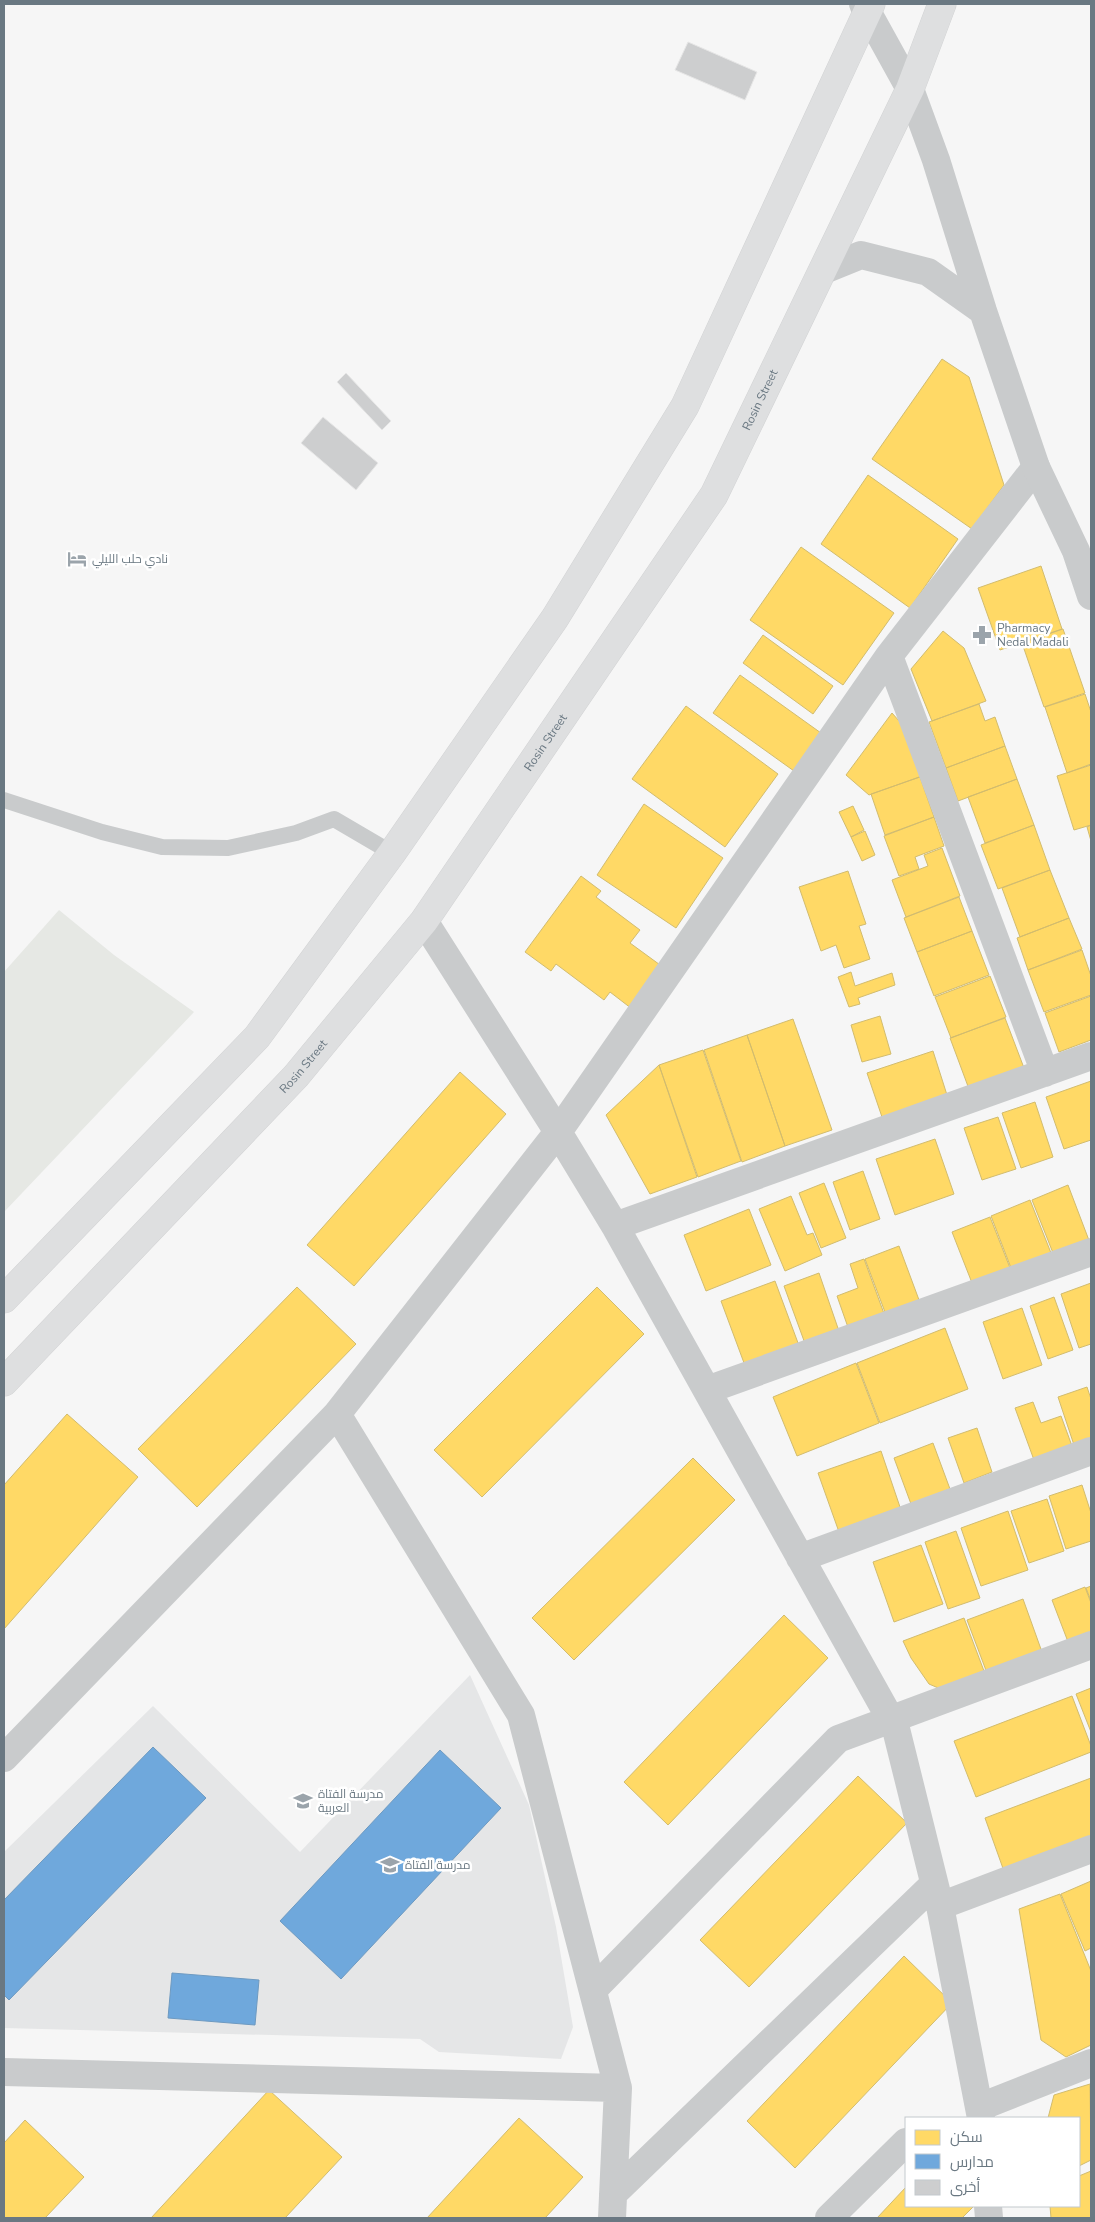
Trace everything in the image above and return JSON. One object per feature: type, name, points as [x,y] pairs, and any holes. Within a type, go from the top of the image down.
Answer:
[{"type":"main road","name":"Rosin Street","points":[[4,1382],[296,1076],[424,921],[714,495],[910,89],[942,4]]},
{"type":"main road","points":[[4,1299],[257,1037],[392,853],[555,618],[685,406],[868,6]]},
{"type":"street","points":[[868,6],[910,89],[936,160],[983,311],[1036,467],[1084,547],[1091,596]]},
{"type":"street","points":[[824,270],[862,256],[928,272],[983,311]]},
{"type":"street","points":[[4,1758],[337,1414],[558,1132],[889,656],[1036,467]]},
{"type":"street","points":[[889,656],[1045,1073]]},
{"type":"street","points":[[424,921],[558,1132],[615,1226],[896,1729],[937,1895],[980,2112],[1091,2064]]},
{"type":"street","points":[[615,1226],[1091,1056]]},
{"type":"street","points":[[707,1390],[1091,1252]]},
{"type":"street","points":[[337,1414],[521,1715],[618,2088],[612,2206]]},
{"type":"street","points":[[800,1558],[1091,1451]]},
{"type":"street","points":[[593,1990],[838,1739],[1091,1645]]},
{"type":"street","points":[[612,2206],[937,1895],[1091,1849]]},
{"type":"street","points":[[4,2072],[618,2088]]},
{"type":"street","points":[[829,2218],[905,2143]]},
{"type":"lane","points":[[4,800],[102,832],[162,847],[228,848],[296,833],[334,820],[392,853]]},
{"type":"shaded area","points":[[59,910],[114,955],[194,1012],[4,1212],[4,972]]},
{"type":"shaded area","points":[[470,1675],[529,1805],[556,1927],[573,2027],[561,2059],[439,2052],[420,2039],[4,2028],[4,1852],[153,1706],[300,1852]]},
{"type":"building: سكن","points":[[942,359],[969,377],[1004,485],[972,529],[872,459]]},
{"type":"building: سكن","points":[[868,475],[958,539],[910,608],[821,544]]},
{"type":"building: سكن","points":[[801,547],[894,613],[843,685],[750,620]]},
{"type":"building: سكن","points":[[1041,566],[1062,629],[1000,650],[978,588]]},
{"type":"building: سكن","points":[[1063,629],[1085,693],[1044,707],[1022,643]]},
{"type":"building: سكن","points":[[943,631],[964,648],[986,701],[932,721],[911,669]]},
{"type":"building: سكن","points":[[763,635],[833,686],[813,714],[743,663]]},
{"type":"building: سكن","points":[[740,675],[821,733],[794,771],[713,713]]},
{"type":"building: سكن","points":[[1085,694],[1091,712],[1091,764],[1067,773],[1045,707]]},
{"type":"building: سكن","points":[[979,704],[985,721],[995,717],[1005,746],[946,768],[929,722]]},
{"type":"building: سكن","points":[[686,706],[778,774],[725,847],[632,779]]},
{"type":"building: سكن","points":[[892,713],[908,731],[922,776],[869,795],[846,775]]},
{"type":"building: سكن","points":[[1005,746],[1017,779],[958,801],[946,768]]},
{"type":"building: سكن","points":[[1091,765],[1091,825],[1074,830],[1057,776]]},
{"type":"building: سكن","points":[[920,777],[934,817],[885,835],[871,794]]},
{"type":"building: سكن","points":[[1017,779],[1034,825],[985,843],[968,797]]},
{"type":"building: سكن","points":[[644,804],[723,858],[676,928],[597,875]]},
{"type":"building: سكن","points":[[853,806],[864,830],[851,837],[839,812]]},
{"type":"building: سكن","points":[[934,817],[944,846],[915,857],[919,869],[899,876],[884,836]]},
{"type":"building: سكن","points":[[1034,825],[1050,870],[998,889],[981,845]]},
{"type":"building: سكن","points":[[1091,825],[1091,841],[1087,827]]},
{"type":"building: سكن","points":[[865,831],[875,855],[862,861],[851,837]]},
{"type":"building: سكن","points":[[942,848],[960,896],[906,917],[892,880],[928,866],[924,855]]},
{"type":"building: سكن","points":[[1050,870],[1069,918],[1020,937],[1002,888]]},
{"type":"building: سكن","points":[[848,871],[866,924],[859,926],[870,959],[844,968],[836,945],[821,951],[799,887]]},
{"type":"building: سكن","points":[[581,876],[601,891],[596,897],[640,930],[630,943],[667,970],[636,1012],[610,992],[604,1000],[556,964],[551,971],[525,952]]},
{"type":"building: سكن","points":[[959,897],[972,931],[917,952],[904,918]]},
{"type":"building: سكن","points":[[1069,918],[1082,949],[1028,970],[1017,938]]},
{"type":"building: سكن","points":[[972,931],[989,975],[934,996],[917,952]]},
{"type":"building: سكن","points":[[1082,950],[1091,976],[1091,995],[1044,1012],[1028,970]]},
{"type":"building: سكن","points":[[851,972],[855,986],[892,973],[895,985],[858,998],[860,1004],[849,1007],[838,977]]},
{"type":"building: سكن","points":[[990,976],[1006,1017],[951,1038],[935,997]]},
{"type":"building: سكن","points":[[1091,996],[1091,1040],[1059,1052],[1045,1013]]},
{"type":"building: سكن","points":[[880,1016],[891,1054],[862,1062],[851,1025]]},
{"type":"building: سكن","points":[[1005,1018],[1024,1068],[969,1089],[950,1038]]},
{"type":"building: سكن","points":[[793,1019],[832,1130],[785,1146],[747,1035]]},
{"type":"building: سكن","points":[[747,1035],[785,1146],[742,1162],[704,1050]]},
{"type":"building: سكن","points":[[703,1050],[741,1161],[698,1177],[659,1065]]},
{"type":"building: سكن","points":[[933,1051],[947,1095],[882,1117],[867,1073]]},
{"type":"building: سكن","points":[[659,1065],[697,1177],[650,1194],[606,1115]]},
{"type":"building: سكن","points":[[460,1072],[506,1114],[354,1286],[307,1245]]},
{"type":"building: سكن","points":[[1091,1081],[1091,1140],[1064,1149],[1046,1097]]},
{"type":"building: سكن","points":[[1035,1102],[1053,1157],[1021,1168],[1002,1113]]},
{"type":"building: سكن","points":[[998,1117],[1016,1169],[982,1180],[964,1128]]},
{"type":"building: سكن","points":[[935,1139],[954,1194],[895,1215],[876,1159]]},
{"type":"building: سكن","points":[[863,1171],[880,1219],[850,1230],[833,1182]]},
{"type":"building: سكن","points":[[824,1183],[846,1238],[821,1248],[799,1193]]},
{"type":"building: سكن","points":[[1068,1185],[1090,1243],[1055,1258],[1032,1200]]},
{"type":"building: سكن","points":[[791,1196],[807,1235],[813,1233],[822,1255],[785,1271],[759,1209]]},
{"type":"building: سكن","points":[[1030,1200],[1053,1258],[1013,1273],[991,1216]]},
{"type":"building: سكن","points":[[749,1209],[771,1265],[706,1291],[684,1235]]},
{"type":"building: سكن","points":[[990,1217],[1012,1273],[974,1288],[952,1232]]},
{"type":"building: سكن","points":[[899,1246],[922,1308],[888,1320],[865,1259]]},
{"type":"building: سكن","points":[[864,1259],[886,1319],[850,1333],[837,1296],[858,1288],[850,1264]]},
{"type":"building: سكن","points":[[819,1273],[841,1337],[807,1349],[784,1286]]},
{"type":"building: سكن","points":[[775,1281],[801,1351],[747,1371],[721,1301]]},
{"type":"building: سكن","points":[[1091,1283],[1091,1344],[1079,1348],[1061,1294]]},
{"type":"building: سكن","points":[[297,1287],[356,1344],[197,1507],[138,1449]]},
{"type":"building: سكن","points":[[597,1287],[644,1334],[482,1497],[434,1450]]},
{"type":"building: سكن","points":[[1054,1297],[1073,1350],[1048,1359],[1030,1306]]},
{"type":"building: سكن","points":[[1022,1308],[1042,1365],[1003,1379],[983,1322]]},
{"type":"building: سكن","points":[[945,1328],[968,1389],[880,1423],[857,1363]]},
{"type":"building: سكن","points":[[856,1363],[879,1423],[797,1456],[773,1397]]},
{"type":"building: سكن","points":[[1087,1387],[1091,1399],[1091,1439],[1074,1445],[1058,1397]]},
{"type":"building: سكن","points":[[1033,1402],[1041,1423],[1061,1416],[1072,1446],[1034,1460],[1015,1408]]},
{"type":"building: سكن","points":[[67,1414],[138,1477],[4,1629],[4,1485]]},
{"type":"building: سكن","points":[[977,1428],[992,1472],[964,1483],[948,1438]]},
{"type":"building: سكن","points":[[933,1443],[950,1489],[911,1504],[894,1458]]},
{"type":"building: سكن","points":[[881,1451],[901,1510],[839,1532],[818,1473]]},
{"type":"building: سكن","points":[[693,1458],[735,1500],[574,1660],[532,1618]]},
{"type":"building: سكن","points":[[1082,1485],[1091,1513],[1091,1541],[1066,1549],[1049,1496]]},
{"type":"building: سكن","points":[[1047,1499],[1064,1551],[1029,1563],[1011,1511]]},
{"type":"building: سكن","points":[[1008,1511],[1028,1570],[981,1586],[961,1528]]},
{"type":"building: سكن","points":[[956,1531],[980,1598],[948,1609],[925,1542]]},
{"type":"building: سكن","points":[[921,1545],[943,1604],[894,1622],[873,1562]]},
{"type":"building: سكن","points":[[1091,1586],[1091,1601],[1086,1588]]},
{"type":"building: سكن","points":[[1085,1587],[1091,1603],[1091,1639],[1070,1647],[1052,1600]]},
{"type":"building: سكن","points":[[1023,1599],[1042,1652],[987,1673],[967,1620]]},
{"type":"building: سكن","points":[[784,1615],[828,1658],[668,1825],[624,1782]]},
{"type":"building: سكن","points":[[964,1618],[987,1679],[950,1693],[929,1684],[911,1658],[903,1641]]},
{"type":"building: سكن","points":[[1091,1688],[1091,1732],[1076,1694]]},
{"type":"building: سكن","points":[[1072,1696],[1091,1746],[1091,1752],[976,1797],[954,1741]]},
{"type":"building: سكن","points":[[858,1776],[907,1823],[749,1987],[700,1940]]},
{"type":"building: سكن","points":[[1091,1778],[1091,1842],[1005,1874],[985,1818]]},
{"type":"building: سكن","points":[[1091,1881],[1091,1948],[1085,1951],[1061,1894]]},
{"type":"building: سكن","points":[[1060,1894],[1091,1971],[1091,2045],[1066,2057],[1041,2040],[1019,1909]]},
{"type":"building: سكن","points":[[904,1956],[952,2003],[795,2168],[747,2121]]},
{"type":"building: سكن","points":[[1090,2084],[1091,2160],[1080,2166],[1080,2117],[1048,2117],[1054,2095]]},
{"type":"building: سكن","points":[[269,2090],[342,2157],[285,2218],[151,2218]]},
{"type":"building: سكن","points":[[519,2118],[583,2177],[545,2218],[427,2218]]},
{"type":"building: سكن","points":[[25,2120],[84,2177],[45,2218],[4,2218],[4,2143]]},
{"type":"building: سكن","points":[[1091,2171],[1091,2218],[1051,2218],[1050,2207],[1080,2207],[1080,2176]]},
{"type":"building: سكن","points":[[905,2188],[905,2207],[973,2207],[962,2218],[877,2218]]},
{"type":"building: مدارس","points":[[153,1747],[206,1798],[9,2000],[4,1995],[4,1900]]},
{"type":"building: مدارس","name":"مدرسة الفتاة","points":[[440,1750],[501,1808],[341,1979],[280,1921]]},
{"type":"building: مدارس","points":[[172,1973],[259,1980],[255,2025],[168,2018]]},
{"type":"building: أخرى","points":[[688,42],[757,72],[745,100],[675,70]]},
{"type":"building: أخرى","points":[[346,373],[391,421],[382,430],[337,382]]},
{"type":"building: أخرى","points":[[323,417],[378,463],[356,490],[301,443]]},
{"type":"place","name":"نادي حلب الليلي","points":[[77,559]]},
{"type":"place","name":"Pharmacy Nedal Madali","points":[[982,635]]},
{"type":"place","name":"مدرسة الفتاة العربية","points":[[303,1801]]},
{"type":"place","name":"مدرسة الفتاة","points":[[390,1865]]}]
